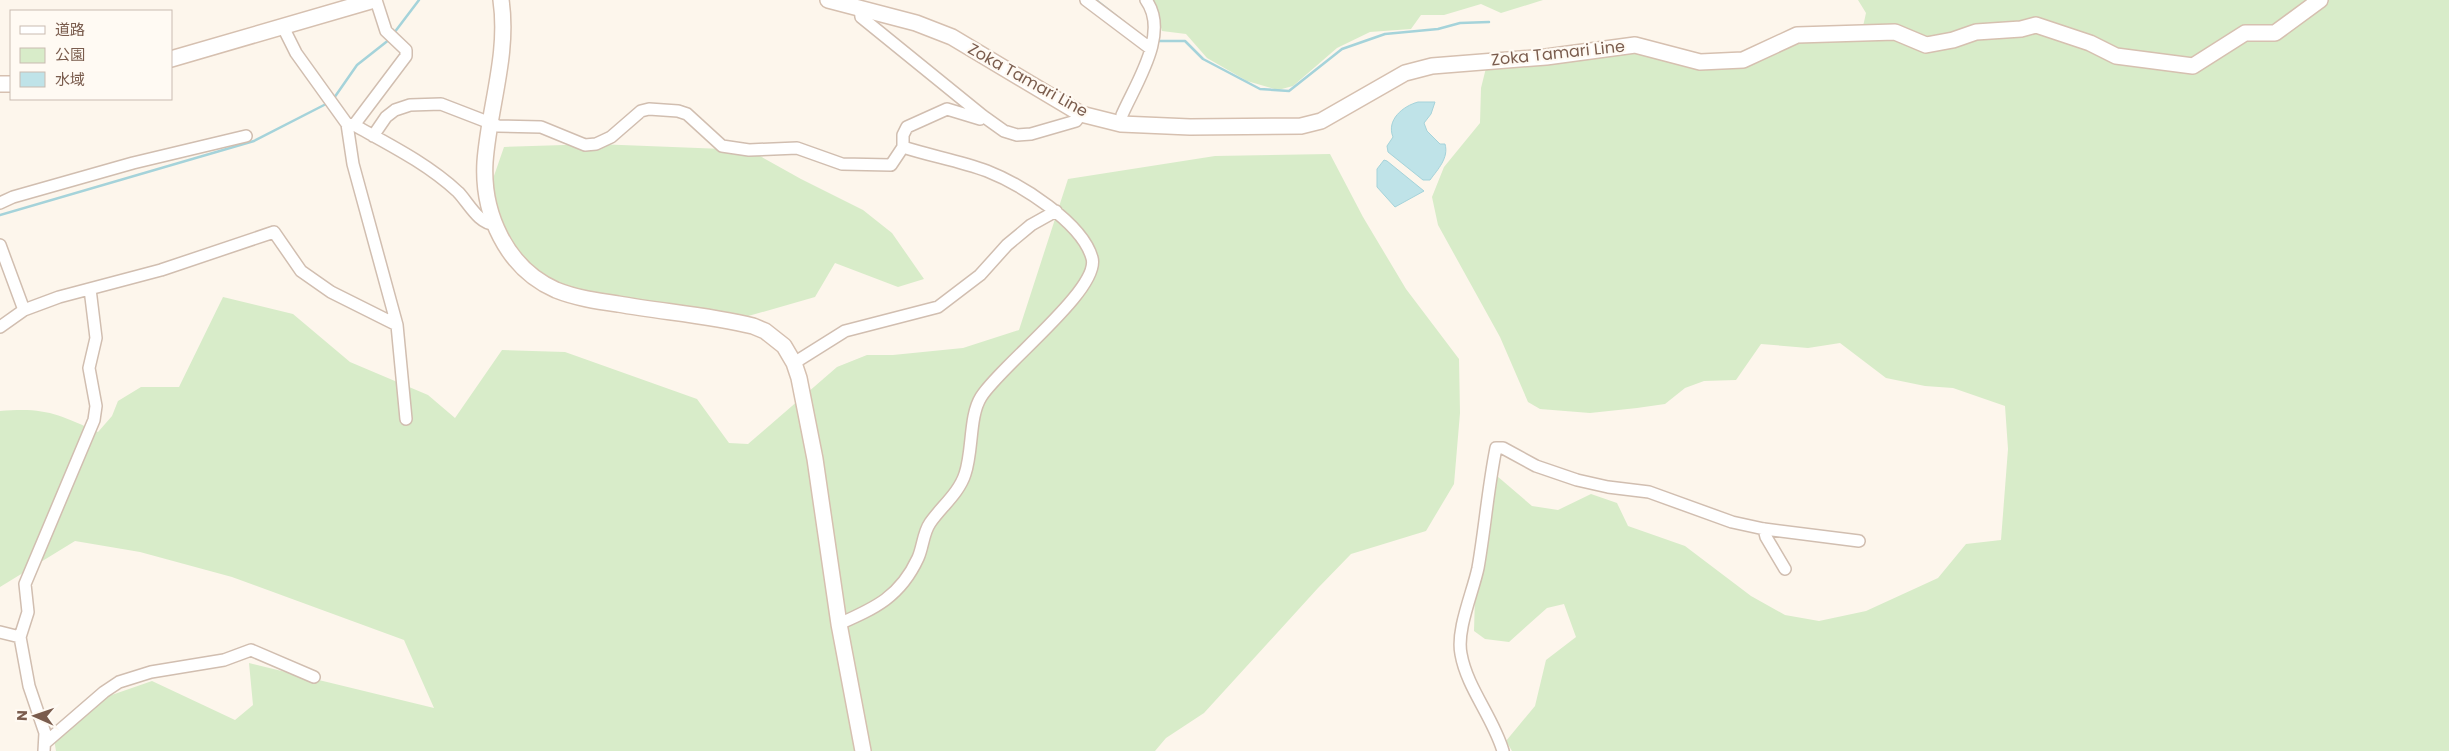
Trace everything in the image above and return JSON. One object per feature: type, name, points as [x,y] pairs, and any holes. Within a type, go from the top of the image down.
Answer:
[{"type":"main road","points":[[172,58],[375,0]]},
{"type":"main road","points":[[501,0],[503,42],[486,152],[485,182],[495,224],[506,248],[531,274],[555,290],[587,299],[753,326],[775,338],[784,346],[794,363],[799,378],[815,459],[839,624],[863,751]]},
{"type":"main road","name":"Zoka Tamari Line","points":[[828,0],[916,23],[952,37],[1081,114],[1122,124],[1190,127],[1301,126],[1322,121],[1405,73],[1432,66],[1546,57],[1634,45],[1700,62],[1743,60],[1797,35],[1895,32],[1926,45],[1953,40],[1976,32],[2021,29],[2036,25],[2090,43],[2116,56],[2193,66],[2245,33],[2275,33],[2320,0]]},
{"type":"street","points":[[375,0],[390,35],[406,50],[406,56],[350,125],[353,164],[397,325],[406,419]]},
{"type":"street","points":[[1086,0],[1151,49]]},
{"type":"street","points":[[1122,124],[1122,115],[1154,38],[1154,16],[1146,0]]},
{"type":"street","points":[[860,7],[860,18],[982,116],[1004,130],[1017,135],[1031,134],[1076,121],[1081,114]]},
{"type":"street","points":[[283,27],[296,53],[350,125],[416,160],[450,185],[484,222],[495,224]]},
{"type":"street","points":[[373,136],[386,117],[395,110],[426,103],[441,104],[498,126],[541,127],[585,145],[596,144],[611,137],[641,111],[650,109],[678,111],[686,114],[722,146],[749,150],[797,148],[842,164],[891,165],[903,147],[903,135],[907,127],[947,109],[963,112],[974,118],[980,119],[982,116]]},
{"type":"street","points":[[0,203],[13,197],[133,163],[246,136]]},
{"type":"street","points":[[839,624],[878,606],[896,592],[918,558],[928,525],[960,486],[965,474],[976,409],[981,397],[997,377],[1074,299],[1087,282],[1093,269],[1093,260],[1090,252],[1075,230],[1056,211],[1025,189],[986,171],[903,147]]},
{"type":"street","points":[[794,363],[845,331],[938,307],[980,275],[1007,245],[1031,226],[1056,211]]},
{"type":"street","points":[[0,327],[24,310],[59,297],[162,270],[274,232],[301,271],[331,292],[397,325]]},
{"type":"street","points":[[0,245],[24,310]]},
{"type":"street","points":[[45,747],[45,733],[29,686],[20,637],[28,612],[25,584],[94,420],[96,406],[89,368],[96,338],[90,289]]},
{"type":"street","points":[[1503,751],[1489,717],[1467,676],[1460,652],[1462,634],[1478,568],[1496,448],[1503,448],[1536,466],[1576,480],[1608,488],[1650,492],[1712,516],[1764,529],[1859,541]]},
{"type":"street","points":[[1764,529],[1785,569]]},
{"type":"street","points":[[0,632],[20,637]]},
{"type":"street","points":[[45,747],[119,682],[151,672],[224,660],[251,650],[314,677]]},
{"type":"green space","points":[[1154,0],[1543,0],[1501,13],[1481,4],[1444,15],[1421,15],[1411,29],[1370,32],[1337,48],[1293,86],[1278,90],[1247,81],[1207,58],[1186,34],[1162,31]]},
{"type":"green space","points":[[1858,0],[2315,0],[2292,18],[2192,62],[2117,53],[2036,22],[1926,41],[1862,31],[1866,13]]},
{"type":"green space","points":[[2328,0],[2449,0],[2449,751],[1512,751],[1506,741],[1535,706],[1546,660],[1576,637],[1564,604],[1547,608],[1509,642],[1485,639],[1474,631],[1475,596],[1497,476],[1532,506],[1558,510],[1591,494],[1617,503],[1628,526],[1685,546],[1751,596],[1785,615],[1819,621],[1866,611],[1938,578],[1966,544],[2001,540],[2008,449],[2005,406],[1953,388],[1925,386],[1886,378],[1840,343],[1808,348],[1761,344],[1736,380],[1704,381],[1685,388],[1665,404],[1590,413],[1540,409],[1528,402],[1500,337],[1438,225],[1432,197],[1444,167],[1480,123],[1481,88],[1486,68],[1634,49],[1700,67],[1798,39],[1894,37],[1925,49],[1977,37],[2036,30],[2194,71],[2246,38],[2296,24]]},
{"type":"green space","points":[[596,144],[749,150],[863,210],[892,233],[924,279],[898,287],[835,263],[815,297],[731,321],[575,296],[506,248],[487,196],[504,147]]},
{"type":"green space","points":[[1330,154],[1363,217],[1406,289],[1459,359],[1460,413],[1454,484],[1426,531],[1351,554],[1204,713],[1166,738],[1155,751],[56,751],[54,739],[103,698],[152,681],[235,720],[253,705],[249,663],[434,708],[404,640],[232,577],[140,552],[75,541],[0,587],[0,411],[29,410],[51,413],[98,432],[112,416],[118,401],[141,387],[179,387],[223,297],[293,314],[350,362],[428,395],[455,418],[502,350],[565,352],[697,399],[729,443],[748,444],[837,367],[867,355],[893,355],[963,348],[1019,330],[1068,179],[1215,156]]},
{"type":"water","points":[[1418,102],[1435,102],[1431,114],[1424,123],[1427,131],[1440,144],[1445,144],[1446,149],[1442,163],[1430,180],[1423,180],[1388,152],[1387,146],[1393,137],[1392,125],[1397,115],[1402,110]]},
{"type":"water","points":[[1384,160],[1424,191],[1395,207],[1377,187],[1377,169]]},
{"type":"waterway","points":[[394,33],[419,0]]},
{"type":"waterway","points":[[1096,0],[1129,26]]},
{"type":"waterway","points":[[1157,41],[1185,41],[1203,59],[1260,89],[1289,91],[1342,49],[1385,34],[1438,29],[1460,23],[1489,22]]},
{"type":"waterway","points":[[334,98],[357,65],[390,39]]},
{"type":"waterway","points":[[0,215],[254,141],[328,103]]}]
